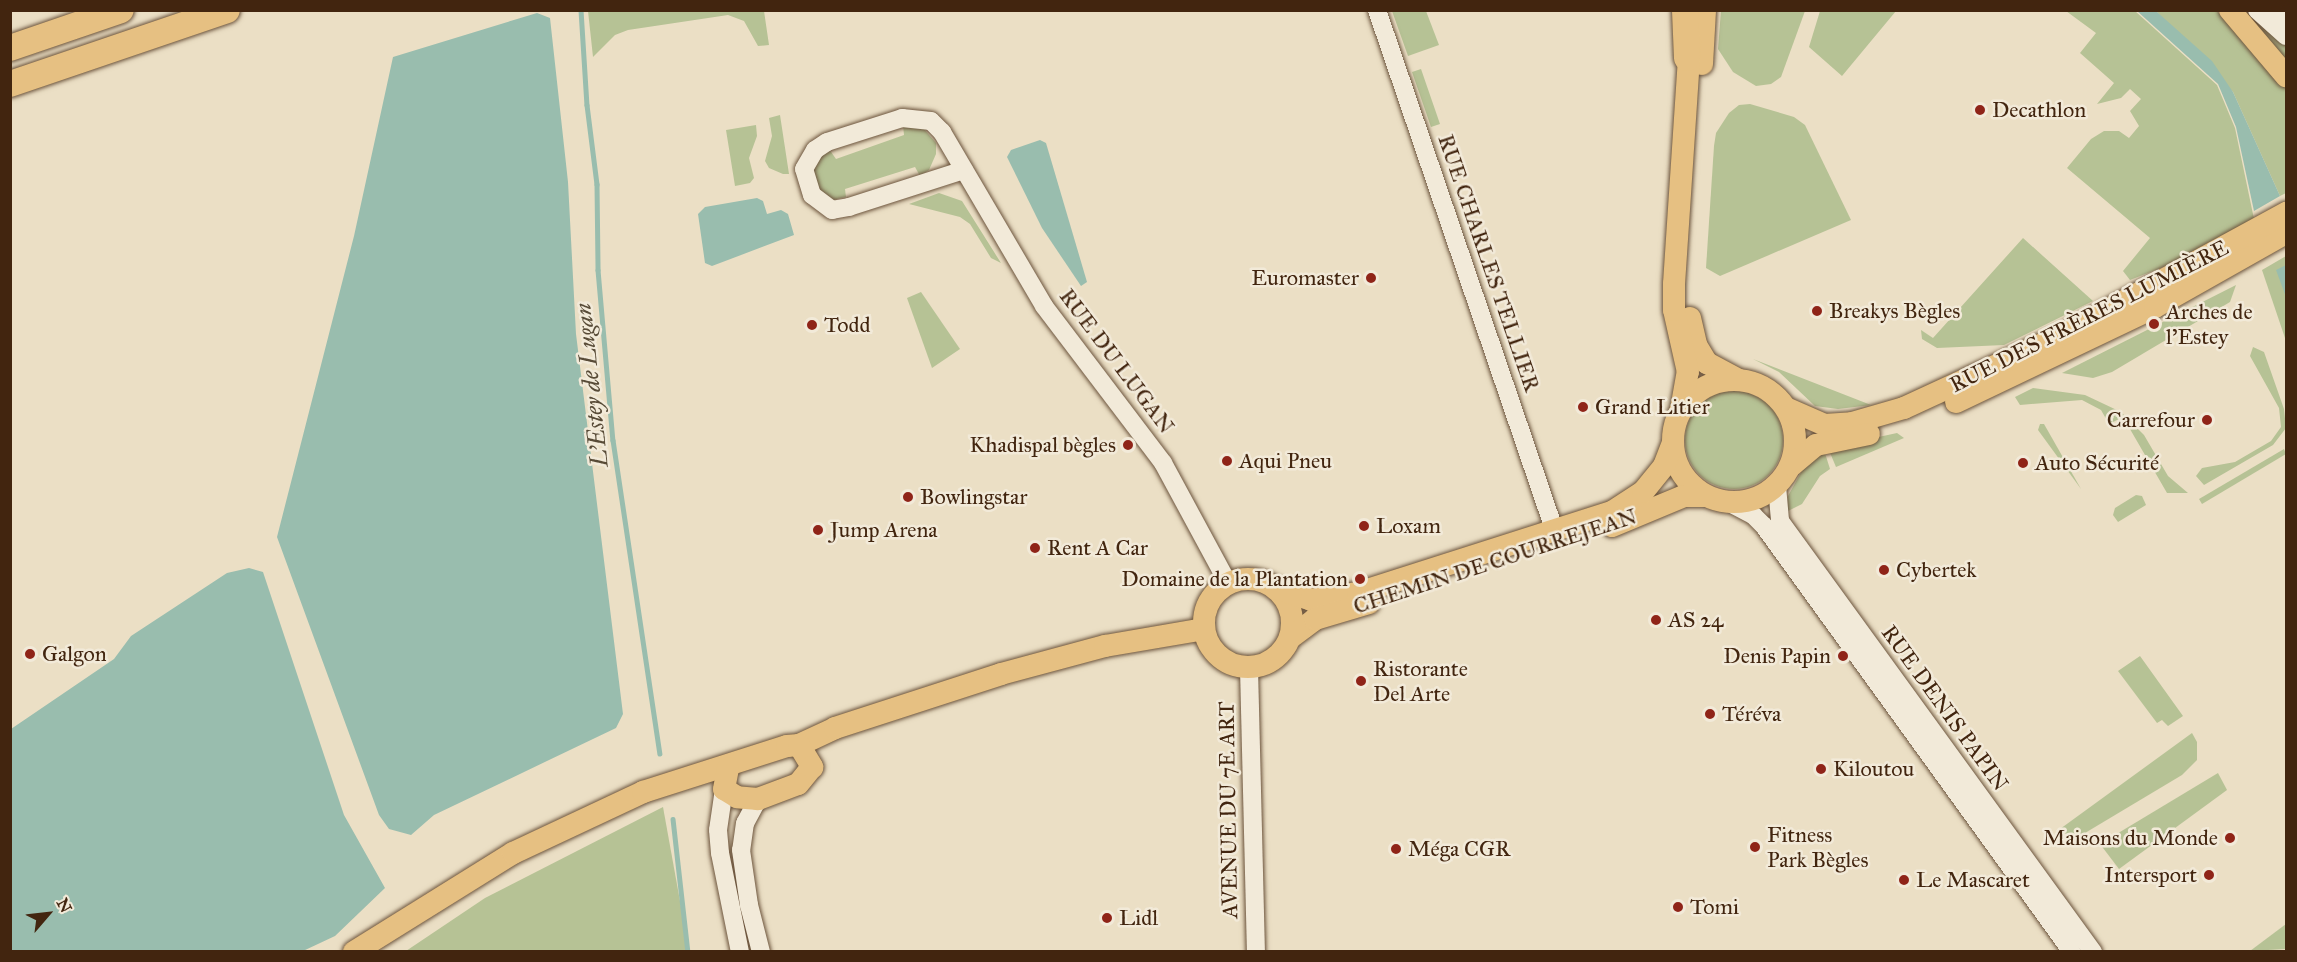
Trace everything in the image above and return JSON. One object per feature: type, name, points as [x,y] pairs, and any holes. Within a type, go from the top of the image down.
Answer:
[{"type":"highway","points":[[10,48],[121,10]]},
{"type":"highway","points":[[10,84],[227,10]]},
{"type":"highway","points":[[1685,10],[1687,58]]},
{"type":"main road","points":[[1693,10],[1687,58],[1674,284],[1674,310],[1688,372],[1673,443],[1682,474],[1705,496],[1730,503],[1755,499],[1777,486],[1792,465],[1796,442],[1786,408],[1774,394],[1713,369],[1701,354],[1689,309],[1705,10]]},
{"type":"main road","points":[[2229,10],[2286,76]]},
{"type":"main road","name":"RUE DES FRÈRES LUMIÈRE","points":[[1786,408],[1806,420],[1825,425],[1852,423],[1904,408],[2064,334],[2286,213]]},
{"type":"main road","name":"RUE DES FRÈRES LUMIÈRE","points":[[1792,465],[1816,445],[1896,426],[2014,377],[2155,307],[2286,233]]},
{"type":"main road","points":[[1681,410],[1706,386],[1739,380]]},
{"type":"main road","name":"CHEMIN DE COURREJEAN","points":[[1278,589],[1311,600],[1354,593],[1555,532],[1629,503],[1664,466],[1673,443]]},
{"type":"main road","name":"CHEMIN DE COURREJEAN","points":[[1290,638],[1315,619],[1559,545],[1684,496],[1705,496]]},
{"type":"main road","points":[[1254,579],[1278,589],[1292,612],[1290,638],[1274,659],[1249,668],[1238,666],[1217,655],[1204,629],[1209,602],[1228,583],[1254,579]]},
{"type":"main road","points":[[354,951],[513,853],[643,792],[681,779],[726,779],[787,746],[799,745],[855,723],[1013,670],[1105,646],[1204,629]]},
{"type":"main road","points":[[726,779],[737,797],[758,799],[798,784],[834,740],[855,723]]},
{"type":"main road","points":[[799,745],[812,767]]},
{"type":"street","name":"RUE CHARLES TELLIER","points":[[1377,10],[1555,532]]},
{"type":"street","points":[[2257,10],[2286,36]]},
{"type":"street","points":[[2278,10],[2286,18]]},
{"type":"street","name":"RUE DU LUGAN","points":[[964,170],[849,207],[832,210],[812,195],[804,169],[815,150],[827,142],[915,116],[931,121],[964,170],[1044,306],[1163,463],[1228,583]]},
{"type":"street","name":"RUE DENIS PAPIN","points":[[1777,486],[1780,520],[2092,951]]},
{"type":"street","name":"RUE DENIS PAPIN","points":[[1730,503],[1754,516],[1764,526],[2072,951]]},
{"type":"street","name":"AVENUE DU 7E ART","points":[[1249,668],[1256,951]]},
{"type":"street","points":[[726,779],[718,830],[720,853],[740,951]]},
{"type":"street","points":[[758,799],[745,823],[741,850],[748,905],[761,951]]},
{"type":"shaded area","points":[[1820,10],[1896,11],[1842,76],[1809,47]]},
{"type":"shaded area","points":[[588,11],[764,11],[769,45],[758,46],[744,21],[728,15],[628,30],[615,35],[593,57]]},
{"type":"shaded area","points":[[1392,11],[1426,11],[1439,45],[1408,56]]},
{"type":"shaded area","points":[[1721,11],[1805,11],[1781,77],[1771,84],[1756,86],[1733,72],[1718,49]]},
{"type":"shaded area","points":[[2066,11],[2135,11],[2217,85],[2235,128],[2254,219],[2171,264],[2130,280],[2123,271],[2150,238],[2067,168],[2091,139],[2104,131],[2119,131],[2129,138],[2139,126],[2130,111],[2141,99],[2130,89],[2121,98],[2097,104],[2114,83],[2080,53],[2096,33]]},
{"type":"shaded area","points":[[2137,11],[2156,11],[2212,61],[2233,92],[2280,196],[2254,211],[2236,127],[2218,84]]},
{"type":"shaded area","points":[[2156,11],[2217,11],[2286,88],[2286,193],[2280,196],[2233,92]]},
{"type":"shaded area","points":[[2238,11],[2250,11],[2286,43],[2286,65]]},
{"type":"shaded area","points":[[537,13],[550,18],[568,182],[576,334],[623,714],[616,728],[434,815],[411,835],[389,829],[379,815],[277,537],[354,236],[393,57]]},
{"type":"shaded area","points":[[1421,69],[1440,124],[1431,127],[1412,72]]},
{"type":"shaded area","points":[[1750,104],[1794,117],[1805,125],[1851,220],[1720,276],[1706,268],[1716,133],[1729,113],[1739,105]]},
{"type":"shaded area","points":[[780,115],[789,174],[769,168],[765,161],[772,136],[769,118]]},
{"type":"shaded area","points":[[756,125],[757,136],[749,158],[754,178],[750,183],[735,186],[726,130]]},
{"type":"shaded area","points":[[903,125],[923,128],[936,143],[936,154],[929,170],[920,176],[915,167],[845,189],[846,197],[832,200],[819,192],[813,172],[816,161],[829,149],[836,159],[904,135]]},
{"type":"shaded area","points":[[1040,140],[1046,143],[1087,282],[1081,286],[1042,228],[1007,157],[1011,150]]},
{"type":"shaded area","points":[[939,193],[962,201],[1001,263],[991,258],[970,224],[960,217],[909,204]]},
{"type":"shaded area","points":[[757,198],[763,201],[767,214],[781,210],[788,214],[794,235],[712,266],[705,263],[698,214],[705,207]]},
{"type":"shaded area","points":[[2023,238],[2093,301],[2004,345],[1937,348],[1922,339],[1921,330],[1933,338]]},
{"type":"shaded area","points":[[2286,256],[2286,341],[2262,270]]},
{"type":"shaded area","points":[[2286,265],[2286,297],[2276,270]]},
{"type":"shaded area","points":[[2236,285],[2230,302],[2112,372],[2093,378],[2062,373]]},
{"type":"shaded area","points":[[921,292],[960,349],[932,368],[907,298]]},
{"type":"shaded area","points":[[2253,347],[2264,352],[2284,409],[2286,428],[2273,445],[2204,485],[2196,476],[2202,468],[2235,462],[2271,441],[2281,427],[2279,408],[2250,356]]},
{"type":"shaded area","points":[[1753,359],[1871,405],[1838,409],[1815,406],[1779,372]]},
{"type":"shaded area","points":[[2033,388],[2085,395],[2121,412],[2144,435],[2168,476],[2188,493],[2167,493],[2123,417],[2109,424],[2101,410],[2082,400],[2020,405],[2015,397]]},
{"type":"shaded area","points":[[1724,391],[1744,391],[1769,405],[1780,421],[1783,440],[1780,459],[1769,475],[1744,489],[1724,489],[1707,481],[1693,467],[1685,450],[1685,430],[1693,413],[1707,399]]},
{"type":"shaded area","points":[[2040,424],[2044,424],[2081,489],[2038,430]]},
{"type":"shaded area","points":[[1897,433],[1904,438],[1836,467],[1828,448]]},
{"type":"shaded area","points":[[2284,449],[2286,454],[2202,504],[2199,499]]},
{"type":"shaded area","points":[[1824,450],[1830,469],[1820,476],[1802,504],[1786,512],[1788,496],[1804,467]]},
{"type":"shaded area","points":[[2136,495],[2142,496],[2146,505],[2118,522],[2113,515],[2115,508]]},
{"type":"shaded area","points":[[249,568],[263,572],[344,815],[385,888],[335,936],[303,951],[11,951],[11,729],[114,659],[131,636],[227,573]]},
{"type":"shaded area","points":[[2140,656],[2183,716],[2168,726],[2162,720],[2157,723],[2118,671]]},
{"type":"shaded area","points":[[2192,733],[2197,742],[2197,760],[2182,775],[2085,833],[2070,837],[2060,829]]},
{"type":"shaded area","points":[[2218,773],[2227,790],[2119,869],[2100,844]]},
{"type":"shaded area","points":[[663,807],[689,951],[406,951],[485,898]]},
{"type":"shaded area","points":[[2286,924],[2286,949],[2250,951]]},
{"type":"waterway","name":"L'Estey de Lugan","points":[[581,10],[587,105],[597,184],[598,270],[613,440],[660,754]]},
{"type":"waterway","name":"L'Estey de Lugan","points":[[673,819],[688,952]]},
{"type":"place","name":"Decathlon","points":[[1980,110]]},
{"type":"place","name":"Euromaster","points":[[1371,278]]},
{"type":"place","name":"Breakys Bègles","points":[[1817,311]]},
{"type":"place","name":"Arches de l'Estey","points":[[2154,324]]},
{"type":"place","name":"Todd","points":[[812,325]]},
{"type":"place","name":"Grand Litier","points":[[1583,407]]},
{"type":"place","name":"Carrefour","points":[[2207,420]]},
{"type":"place","name":"Khadispal bègles","points":[[1128,445]]},
{"type":"place","name":"Aqui Pneu","points":[[1227,461]]},
{"type":"place","name":"Auto Sécurité","points":[[2023,463]]},
{"type":"place","name":"Bowlingstar","points":[[908,497]]},
{"type":"place","name":"Loxam","points":[[1364,526]]},
{"type":"place","name":"Jump Arena","points":[[818,530]]},
{"type":"place","name":"Rent A Car","points":[[1035,548]]},
{"type":"place","name":"Cybertek","points":[[1884,570]]},
{"type":"place","name":"Domaine de la Plantation","points":[[1360,579]]},
{"type":"place","name":"AS 24","points":[[1656,620]]},
{"type":"place","name":"Galgon","points":[[30,654]]},
{"type":"place","name":"Denis Papin","points":[[1843,656]]},
{"type":"place","name":"Ristorante Del Arte","points":[[1361,681]]},
{"type":"place","name":"Téréva","points":[[1710,714]]},
{"type":"place","name":"Kiloutou","points":[[1821,769]]},
{"type":"place","name":"Maisons du Monde","points":[[2230,838]]},
{"type":"place","name":"Fitness Park Bègles","points":[[1755,847]]},
{"type":"place","name":"Méga CGR","points":[[1396,849]]},
{"type":"place","name":"Intersport","points":[[2209,875]]},
{"type":"place","name":"Le Mascaret","points":[[1904,880]]},
{"type":"place","name":"Tomi","points":[[1678,907]]},
{"type":"place","name":"Lidl","points":[[1107,918]]}]
